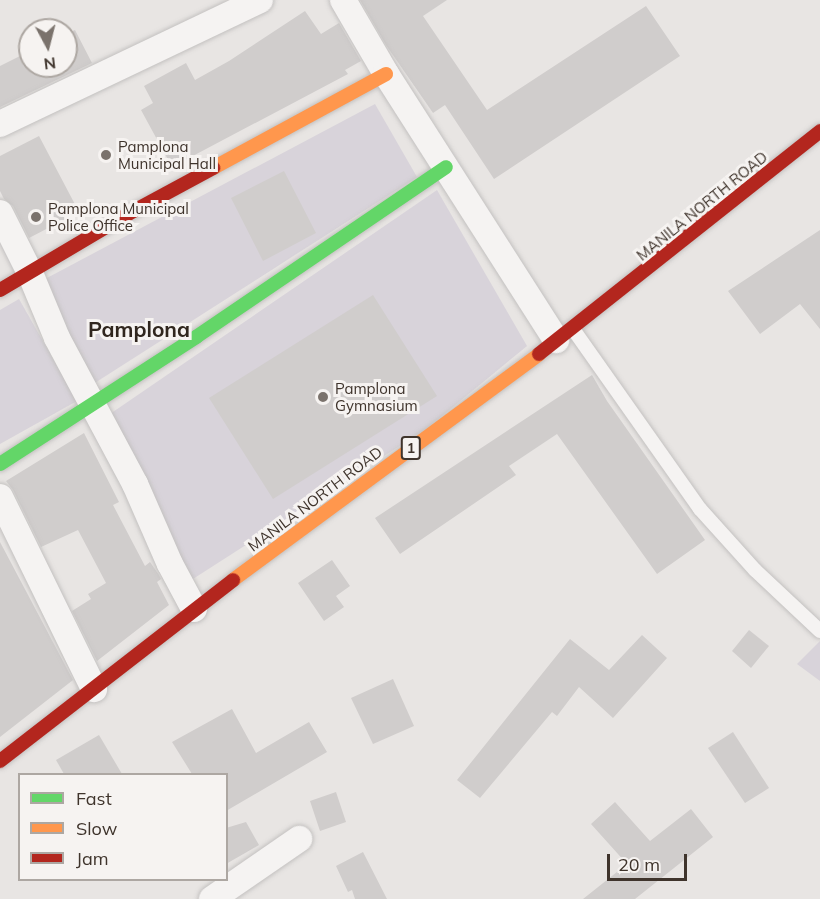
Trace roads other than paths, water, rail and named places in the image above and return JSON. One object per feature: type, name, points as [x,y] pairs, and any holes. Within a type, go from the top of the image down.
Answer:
[{"type":"main road","points":[[0,290],[128,214],[386,74]]},
{"type":"main road","name":"MANILA NORTH ROAD","points":[[0,761],[194,609],[565,335],[820,131]]},
{"type":"main road","points":[[0,464],[196,337],[447,167]]},
{"type":"street","points":[[0,124],[260,0]]},
{"type":"street","points":[[344,0],[386,74],[447,167],[565,335]]},
{"type":"street","points":[[0,213],[30,273],[57,338],[93,402],[194,609]]},
{"type":"street","points":[[0,497],[94,689]]},
{"type":"street","points":[[212,899],[299,839]]},
{"type":"lane","points":[[565,335],[700,509],[755,570],[806,621],[820,631]]},
{"type":"place","name":"Pamplona Municipal Hall","points":[[106,155]]},
{"type":"place","name":"Pamplona Municipal Police Office","points":[[36,217]]},
{"type":"place","name":"Pamplona Gymnasium","points":[[323,397]]},
{"type":"district","name":"Pamplona","points":[[139,329]]}]
